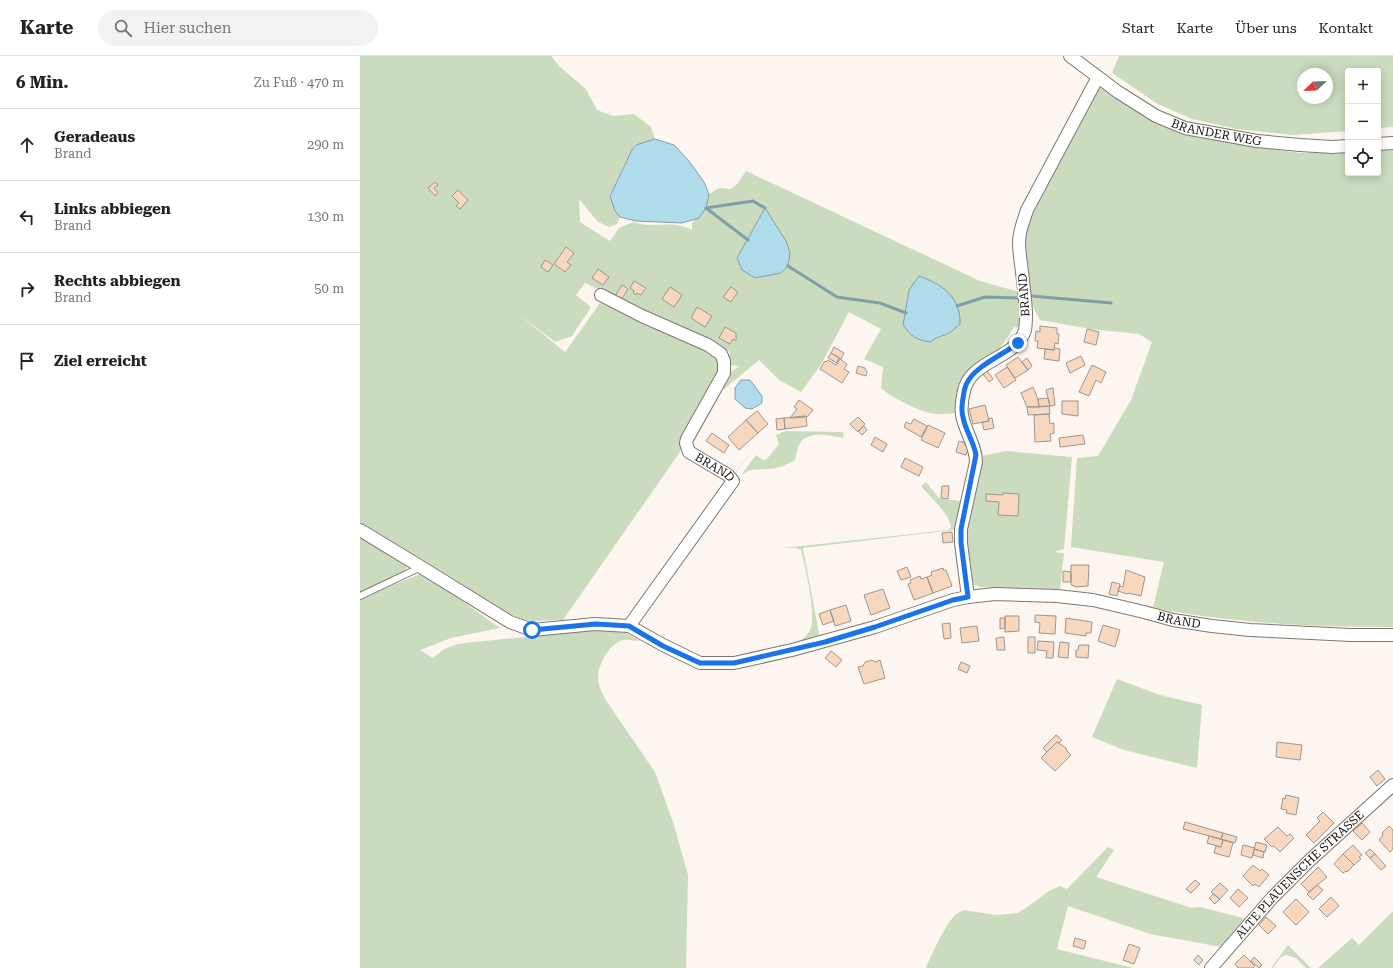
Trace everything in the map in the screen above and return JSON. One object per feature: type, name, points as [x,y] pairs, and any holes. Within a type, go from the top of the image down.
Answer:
[{"type":"street","name":"BRANDER WEG","points":[[1070,56],[1118,92],[1156,116],[1185,128],[1257,141],[1332,147],[1345,146]]},
{"type":"street","name":"BRAND","points":[[968,597],[961,543],[961,529],[976,455],[975,448],[962,416],[964,390],[967,382],[973,375],[1010,350],[1018,343],[1025,331],[1025,297],[1019,242],[1020,230],[1027,210],[1098,77]]},
{"type":"street","points":[[1381,144],[1393,143]]},
{"type":"street","name":"BRAND","points":[[601,295],[642,316],[708,345],[721,354],[725,367],[724,373],[686,443],[690,452],[728,476],[732,481],[629,626]]},
{"type":"street","points":[[360,530],[422,567]]},
{"type":"street","name":"BRAND","points":[[422,567],[510,622],[532,630],[596,624],[629,626],[663,646],[700,663],[734,663],[825,642],[875,627],[953,600],[995,594],[1057,596],[1093,600],[1173,620],[1212,626],[1289,632],[1393,635]]},
{"type":"street","name":"ALTE PLAUENSCHE STRASSE","points":[[1211,968],[1272,898],[1304,865],[1393,784]]},
{"type":"lane","points":[[360,596],[422,567]]},
{"type":"green space","points":[[360,56],[551,56],[560,67],[586,89],[597,110],[613,116],[634,114],[651,127],[655,139],[635,145],[610,195],[615,211],[620,217],[617,224],[609,227],[598,222],[579,199],[580,222],[610,241],[619,228],[633,222],[646,225],[676,225],[687,227],[692,230],[692,223],[706,208],[709,194],[719,188],[731,189],[738,183],[746,171],[980,281],[1020,292],[1021,328],[1014,327],[1001,347],[990,358],[956,403],[955,413],[936,414],[924,411],[897,399],[881,388],[883,367],[864,359],[881,329],[849,312],[822,363],[801,392],[779,380],[759,360],[723,390],[692,445],[734,474],[756,445],[734,475],[694,451],[689,442],[728,374],[739,366],[728,365],[730,352],[585,283],[576,295],[591,307],[572,336],[555,342],[517,313],[565,352],[600,303],[719,354],[723,367],[685,436],[680,452],[563,620],[522,620],[360,522]],"holes":[[[765,209],[786,240],[790,253],[788,266],[737,258]],[[906,313],[948,334],[934,337],[903,325]]]},
{"type":"green space","points":[[1119,56],[1393,56],[1393,127],[1381,128],[1381,68],[1345,68],[1345,131],[1293,135],[1237,129],[1192,119],[1156,103],[1112,73]]},
{"type":"green space","points":[[1103,88],[1182,133],[1263,148],[1300,153],[1345,153],[1345,176],[1381,176],[1381,150],[1393,149],[1393,627],[1303,625],[1243,621],[1153,608],[1164,562],[1071,547],[1077,458],[1098,456],[1131,400],[1152,342],[1139,334],[1090,329],[1040,320],[1026,293],[1022,248],[1026,229],[1047,184],[1096,90]]},
{"type":"green space","points":[[786,431],[843,432],[844,438],[826,435],[813,435],[807,437],[802,440],[799,445],[795,460],[792,462],[771,469],[752,470],[742,474],[756,455],[763,460],[766,460],[779,444],[776,435]]},
{"type":"green space","points":[[1006,451],[1072,457],[1064,549],[1054,552],[1064,553],[1060,589],[980,587],[973,584],[970,577],[965,523],[980,459],[982,456]]},
{"type":"green space","points":[[926,482],[941,499],[963,501],[957,528],[954,530],[803,548],[820,639],[797,646],[797,642],[805,637],[809,632],[812,623],[810,591],[801,550],[796,548],[783,548],[948,530],[951,527],[947,517],[939,505],[921,486]]},
{"type":"green space","points":[[360,536],[407,564],[405,573],[360,595]]},
{"type":"green space","points":[[423,573],[500,628],[451,638],[420,650],[433,658],[444,649],[458,644],[599,630],[624,632],[640,641],[624,640],[619,641],[614,645],[602,661],[598,673],[598,681],[605,699],[655,772],[674,825],[688,875],[686,968],[360,968],[360,598]]},
{"type":"green space","points":[[1117,679],[1160,695],[1202,705],[1197,768],[1124,750],[1092,737]]},
{"type":"green space","points":[[1108,847],[1114,850],[1096,877],[1192,908],[1200,907],[1247,919],[1221,947],[1150,934],[1068,906],[1057,949],[1133,968],[926,968],[943,932],[956,914],[963,910],[996,915],[1018,913],[1049,891],[1060,886],[1067,889]]},
{"type":"green space","points":[[1393,911],[1393,968],[1318,968],[1352,938],[1359,945]]},
{"type":"green space","points":[[1288,945],[1311,968],[1306,968],[1296,958],[1286,955],[1280,958],[1273,968],[1271,968]]},
{"type":"water","points":[[655,139],[674,145],[689,161],[704,182],[709,194],[706,208],[699,218],[682,223],[636,221],[620,217],[615,211],[610,196],[632,150],[636,145]]},
{"type":"water","points":[[765,208],[786,241],[790,253],[788,266],[781,273],[755,278],[742,270],[737,258]]},
{"type":"water","points":[[919,276],[935,283],[948,293],[954,299],[959,315],[960,324],[950,332],[931,342],[915,337],[903,325],[909,290]]},
{"type":"water","points":[[741,380],[750,380],[762,396],[762,403],[752,409],[745,408],[735,399],[735,388]]},
{"type":"building","points":[[435,182],[438,185],[434,188],[438,193],[435,196],[428,188]]},
{"type":"building","points":[[458,190],[468,200],[460,209],[456,206],[459,203],[452,196]]},
{"type":"building","points":[[566,247],[574,253],[567,262],[571,265],[565,272],[554,264]]},
{"type":"building","points":[[545,260],[553,265],[548,272],[541,267]]},
{"type":"building","points":[[598,269],[609,277],[603,285],[592,278]]},
{"type":"building","points":[[634,281],[646,288],[641,295],[637,293],[636,295],[630,288]]},
{"type":"building","points":[[622,285],[628,289],[621,300],[615,296]]},
{"type":"building","points":[[670,287],[682,295],[674,307],[662,299]]},
{"type":"building","points":[[731,287],[738,292],[731,302],[723,297]]},
{"type":"building","points":[[697,307],[712,316],[705,327],[691,318]]},
{"type":"building","points":[[1040,326],[1057,328],[1057,334],[1059,334],[1058,344],[1055,343],[1054,350],[1037,348],[1038,341],[1035,341],[1036,331],[1040,332]]},
{"type":"building","points":[[725,327],[736,333],[736,341],[733,339],[730,344],[719,338]]},
{"type":"building","points":[[1087,329],[1099,332],[1096,345],[1084,342]]},
{"type":"building","points":[[834,347],[844,353],[841,359],[831,353]]},
{"type":"building","points":[[1055,348],[1060,349],[1059,361],[1044,359],[1045,349],[1054,350]]},
{"type":"building","points":[[831,353],[839,358],[837,363],[828,358]]},
{"type":"building","points":[[1081,356],[1085,365],[1070,373],[1066,363]]},
{"type":"building","points":[[1018,357],[1028,370],[1015,378],[1006,365]]},
{"type":"building","points":[[1027,358],[1032,366],[1028,370],[1022,362]]},
{"type":"building","points":[[840,359],[847,364],[844,369],[849,372],[842,383],[820,369],[825,361],[826,362],[828,360],[836,365]]},
{"type":"building","points":[[1092,365],[1106,372],[1101,383],[1096,380],[1089,396],[1079,392]]},
{"type":"building","points":[[858,366],[865,368],[867,372],[866,376],[856,373]]},
{"type":"building","points":[[1007,367],[1016,380],[1004,388],[995,375]]},
{"type":"building","points":[[987,371],[993,379],[989,382],[983,374]]},
{"type":"building","points":[[1033,387],[1038,399],[1039,407],[1027,407],[1021,393]]},
{"type":"building","points":[[1053,388],[1055,405],[1050,406],[1046,390]]},
{"type":"building","points":[[1048,398],[1050,406],[1039,407],[1038,399]]},
{"type":"building","points":[[799,400],[813,410],[807,417],[790,418],[797,409],[794,407]]},
{"type":"building","points":[[1062,401],[1078,401],[1078,416],[1062,414]]},
{"type":"building","points":[[985,405],[989,421],[973,424],[969,409]]},
{"type":"building","points":[[1049,406],[1050,414],[1028,415],[1027,407]]},
{"type":"building","points":[[757,411],[768,424],[758,433],[746,420]]},
{"type":"building","points":[[1049,414],[1050,424],[1054,423],[1054,433],[1050,434],[1051,441],[1035,442],[1034,415]]},
{"type":"building","points":[[806,416],[807,426],[785,429],[784,418]]},
{"type":"building","points":[[858,417],[865,424],[858,432],[850,424]]},
{"type":"building","points":[[784,418],[785,429],[777,430],[776,419]]},
{"type":"building","points":[[992,418],[994,428],[984,430],[982,422],[989,421],[988,419]]},
{"type":"building","points":[[914,419],[927,426],[921,437],[904,427],[906,422],[911,424]]},
{"type":"building","points":[[746,420],[758,433],[739,450],[728,437]]},
{"type":"building","points":[[928,425],[945,433],[938,448],[921,440]]},
{"type":"building","points":[[864,426],[867,430],[862,435],[858,431]]},
{"type":"building","points":[[712,433],[729,445],[724,453],[706,441]]},
{"type":"building","points":[[1083,435],[1085,444],[1060,447],[1059,438]]},
{"type":"building","points":[[875,437],[887,444],[883,452],[871,445]]},
{"type":"building","points":[[959,441],[969,446],[966,455],[956,452]]},
{"type":"building","points":[[905,458],[923,467],[919,476],[901,467]]},
{"type":"building","points":[[942,486],[949,486],[948,499],[941,498]]},
{"type":"building","points":[[1003,493],[1019,494],[1018,516],[998,515],[999,502],[986,501],[986,494],[1003,495]]},
{"type":"building","points":[[952,532],[953,542],[943,543],[942,533]]},
{"type":"building","points":[[1071,565],[1089,565],[1088,586],[1075,587],[1071,585]]},
{"type":"building","points":[[907,567],[911,577],[901,580],[897,571]]},
{"type":"building","points":[[943,568],[944,571],[946,570],[952,586],[933,593],[927,577],[932,575],[931,572]]},
{"type":"building","points":[[1126,570],[1145,577],[1141,596],[1118,591],[1120,586],[1123,587]]},
{"type":"building","points":[[1063,571],[1071,572],[1071,582],[1063,582]]},
{"type":"building","points":[[920,576],[921,579],[927,577],[933,593],[914,600],[908,584],[911,583],[910,580]]},
{"type":"building","points":[[1112,582],[1120,584],[1117,596],[1109,594]]},
{"type":"building","points":[[883,589],[890,608],[871,615],[864,595]]},
{"type":"building","points":[[846,605],[851,621],[835,626],[830,610]]},
{"type":"building","points":[[830,610],[834,621],[823,625],[819,614]]},
{"type":"building","points":[[1035,615],[1056,616],[1055,634],[1039,633],[1040,623],[1035,622]]},
{"type":"building","points":[[1005,616],[1019,616],[1019,631],[1005,632]]},
{"type":"building","points":[[1000,618],[1005,618],[1005,628],[1000,629]]},
{"type":"building","points":[[1066,618],[1092,622],[1091,633],[1086,633],[1086,636],[1065,633]]},
{"type":"building","points":[[950,623],[951,638],[944,639],[942,624]]},
{"type":"building","points":[[1103,625],[1120,630],[1115,647],[1098,641]]},
{"type":"building","points":[[977,626],[979,641],[962,643],[960,628]]},
{"type":"building","points":[[1004,637],[1005,650],[997,650],[996,638]]},
{"type":"building","points":[[1028,637],[1035,637],[1035,653],[1028,653]]},
{"type":"building","points":[[1038,641],[1054,642],[1053,658],[1046,658],[1047,651],[1037,650]]},
{"type":"building","points":[[1060,642],[1069,643],[1068,658],[1058,657]]},
{"type":"building","points":[[1079,645],[1089,645],[1088,658],[1076,657],[1076,650],[1078,650]]},
{"type":"building","points":[[831,651],[842,660],[836,667],[825,658]]},
{"type":"building","points":[[872,660],[875,662],[880,660],[885,678],[864,684],[858,667],[863,666],[865,662]]},
{"type":"building","points":[[961,662],[970,666],[967,673],[958,669]]},
{"type":"building","points":[[1056,735],[1062,740],[1059,743],[1057,742],[1047,752],[1043,748]]},
{"type":"building","points":[[1057,742],[1066,748],[1071,755],[1055,771],[1041,758]]},
{"type":"building","points":[[1277,742],[1302,745],[1300,760],[1276,757]]},
{"type":"building","points":[[1378,770],[1385,779],[1377,786],[1370,777]]},
{"type":"building","points":[[1286,795],[1299,798],[1296,815],[1286,813],[1287,810],[1281,809],[1283,798],[1285,799]]},
{"type":"building","points":[[1323,812],[1334,823],[1314,843],[1306,835],[1320,821],[1317,818]]},
{"type":"building","points":[[1185,822],[1223,833],[1221,839],[1183,829]]},
{"type":"building","points":[[1362,823],[1370,832],[1362,840],[1353,831]]},
{"type":"building","points":[[1389,826],[1393,830],[1393,849],[1390,852],[1379,840],[1383,835],[1382,833]]},
{"type":"building","points":[[1278,827],[1287,836],[1290,834],[1294,838],[1280,852],[1264,839]]},
{"type":"building","points":[[1223,833],[1237,837],[1235,843],[1221,839]]},
{"type":"building","points":[[1209,836],[1223,840],[1221,847],[1207,843]]},
{"type":"building","points":[[1223,840],[1233,843],[1229,857],[1214,853],[1216,846],[1221,847]]},
{"type":"building","points":[[1256,842],[1267,845],[1265,852],[1254,849]]},
{"type":"building","points":[[1243,845],[1255,848],[1252,858],[1241,855]]},
{"type":"building","points":[[1353,845],[1362,855],[1359,857],[1361,859],[1354,865],[1343,854]]},
{"type":"building","points":[[1254,849],[1264,852],[1263,858],[1253,855]]},
{"type":"building","points":[[1370,849],[1375,854],[1370,858],[1365,853]]},
{"type":"building","points":[[1343,854],[1354,865],[1347,872],[1346,871],[1343,873],[1334,864]]},
{"type":"building","points":[[1375,854],[1386,866],[1381,870],[1370,858]]},
{"type":"building","points":[[1253,865],[1260,871],[1262,869],[1269,875],[1259,887],[1255,884],[1253,886],[1243,876]]},
{"type":"building","points":[[1318,867],[1327,877],[1309,892],[1301,884]]},
{"type":"building","points":[[1195,880],[1200,884],[1191,893],[1186,889]]},
{"type":"building","points":[[1220,883],[1228,890],[1220,899],[1211,892]]},
{"type":"building","points":[[1317,885],[1323,890],[1313,900],[1307,894]]},
{"type":"building","points":[[1238,889],[1248,898],[1239,907],[1230,898]]},
{"type":"building","points":[[1213,894],[1220,899],[1215,904],[1209,898]]},
{"type":"building","points":[[1331,897],[1339,906],[1327,917],[1319,909]]},
{"type":"building","points":[[1296,899],[1309,912],[1296,925],[1283,912]]},
{"type":"building","points":[[1266,917],[1276,926],[1268,934],[1259,925]]},
{"type":"building","points":[[1075,938],[1086,941],[1084,949],[1073,946]]},
{"type":"building","points":[[1129,944],[1140,948],[1134,964],[1123,960]]},
{"type":"building","points":[[1198,955],[1203,960],[1199,965],[1194,960]]},
{"type":"building","points":[[1244,955],[1255,966],[1253,968],[1238,968],[1235,964]]},
{"type":"building","points":[[1254,957],[1262,965],[1259,968],[1251,961]]},
{"type":"waterway","points":[[706,208],[753,201],[765,208]]},
{"type":"waterway","points":[[706,208],[748,240]]},
{"type":"waterway","points":[[788,266],[837,297],[880,303],[906,313]]},
{"type":"waterway","points":[[1032,296],[1111,303]]},
{"type":"waterway","points":[[957,306],[985,297],[1020,298]]},
{"type":"route","points":[[532,630],[596,624],[629,626],[663,646],[700,663],[734,663],[825,642],[875,627],[953,600],[968,597],[961,543],[961,529],[976,462],[976,455],[975,448],[962,416],[964,390],[967,382],[973,375],[1018,343]]}]
